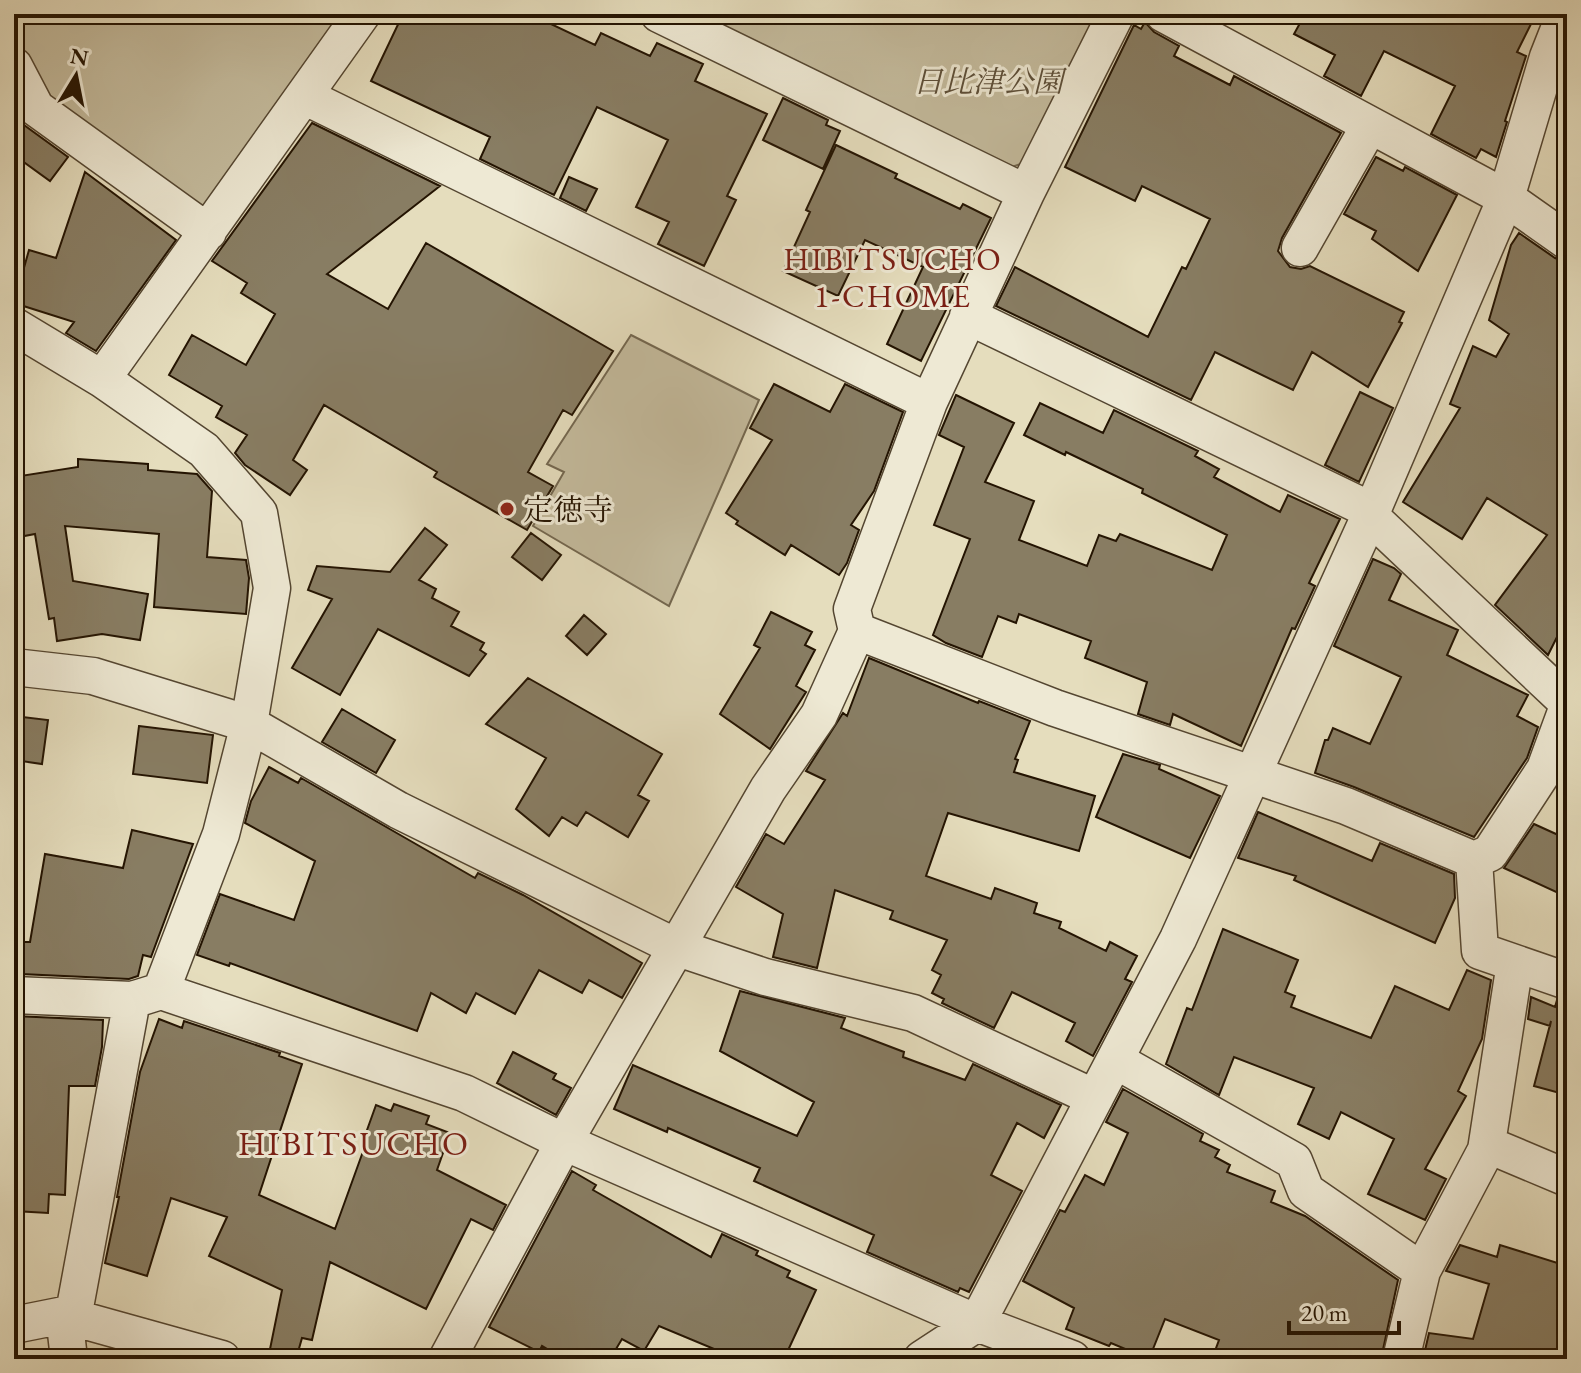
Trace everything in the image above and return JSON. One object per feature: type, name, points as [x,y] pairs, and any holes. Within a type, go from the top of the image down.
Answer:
[{"type":"street","points":[[102,379],[362,14]]},
{"type":"street","points":[[659,14],[1026,193]]},
{"type":"street","points":[[450,1358],[564,1142],[768,789],[819,715],[857,631],[852,609],[929,402],[1026,193],[1116,14]]},
{"type":"street","points":[[1164,14],[1506,198],[1567,241]]},
{"type":"street","points":[[922,1359],[977,1323],[1178,939],[1371,514],[1506,198],[1548,57],[1565,14]]},
{"type":"street","points":[[14,66],[36,108],[208,232]]},
{"type":"street","points":[[304,96],[929,402]]},
{"type":"street","points":[[1300,248],[1370,125]]},
{"type":"street","points":[[968,316],[1371,514],[1567,702]]},
{"type":"street","points":[[14,326],[102,379],[204,450],[259,513],[272,588],[249,724],[221,834],[147,995],[68,1317],[69,1359]]},
{"type":"street","points":[[857,631],[1055,708],[1346,806],[1474,860],[1490,853],[1545,769],[1567,709]]},
{"type":"street","points":[[14,667],[93,676],[249,724],[398,810],[678,948],[765,977],[913,1013],[1095,1098]]},
{"type":"street","points":[[1474,860],[1480,951],[1567,981]]},
{"type":"street","points":[[1401,1359],[1422,1271],[1486,1150],[1515,963]]},
{"type":"street","points":[[14,995],[147,995],[464,1093],[564,1142],[977,1323],[1072,1359]]},
{"type":"street","points":[[1115,1060],[1294,1161],[1306,1191],[1422,1271]]},
{"type":"street","points":[[1486,1150],[1498,1149],[1567,1178]]},
{"type":"street","points":[[14,1325],[68,1317],[222,1359]]},
{"type":"green space","points":[[14,14],[343,14],[203,210],[47,99],[14,32]]},
{"type":"green space","name":"日比津公園","points":[[695,14],[1098,14],[1026,162],[1012,167]]},
{"type":"green space","points":[[631,335],[759,400],[669,606],[533,526],[564,472],[547,464]]},
{"type":"building","points":[[403,14],[530,14],[595,45],[601,33],[650,56],[657,43],[703,64],[695,81],[767,114],[727,196],[736,200],[704,266],[658,244],[669,222],[636,207],[668,140],[597,107],[554,195],[480,159],[490,137],[371,81]]},
{"type":"building","points":[[1305,14],[1536,14],[1517,52],[1526,56],[1496,157],[1481,149],[1476,158],[1431,134],[1455,86],[1384,51],[1361,96],[1324,76],[1335,55],[1294,34]]},
{"type":"building","points":[[1145,22],[1154,32],[1179,46],[1174,56],[1230,85],[1234,76],[1341,133],[1282,238],[1278,251],[1290,267],[1301,269],[1310,266],[1404,312],[1399,322],[1402,323],[1368,387],[1312,352],[1293,390],[1215,352],[1191,400],[996,306],[1015,267],[1148,337],[1182,267],[1186,269],[1210,219],[1142,186],[1135,201],[1065,167],[1134,25],[1141,29]]},
{"type":"building","points":[[783,98],[828,120],[826,125],[840,131],[823,169],[763,140]]},
{"type":"building","points":[[14,111],[24,125],[68,157],[50,181],[14,155]]},
{"type":"building","points":[[312,123],[440,186],[327,274],[388,309],[426,243],[613,351],[572,415],[563,410],[528,472],[553,486],[527,530],[434,477],[437,472],[324,405],[293,460],[307,470],[290,495],[245,465],[235,453],[247,435],[216,417],[222,406],[169,375],[192,335],[246,365],[275,314],[241,293],[247,283],[212,261]]},
{"type":"building","points":[[836,145],[960,209],[963,204],[991,218],[921,361],[887,344],[923,267],[865,240],[838,296],[783,271],[810,212],[806,210]]},
{"type":"building","points":[[1376,157],[1403,171],[1405,167],[1457,195],[1418,271],[1372,239],[1376,231],[1344,214]]},
{"type":"building","points":[[85,172],[176,240],[96,351],[66,333],[74,322],[14,303],[29,250],[56,258]]},
{"type":"building","points":[[569,177],[597,189],[586,211],[560,198]]},
{"type":"building","points":[[1519,233],[1555,258],[1567,262],[1567,644],[1557,637],[1548,655],[1495,605],[1547,535],[1487,498],[1462,539],[1403,502],[1460,408],[1450,404],[1473,346],[1496,357],[1509,334],[1489,320],[1511,245]]},
{"type":"building","points":[[774,384],[830,412],[845,384],[903,412],[874,491],[851,525],[859,530],[847,563],[839,575],[791,545],[785,555],[736,524],[738,521],[726,513],[772,440],[750,428]]},
{"type":"building","points":[[1360,392],[1393,408],[1359,482],[1325,465]]},
{"type":"building","points":[[956,395],[1014,423],[985,482],[1034,501],[1019,540],[1087,566],[1099,535],[1116,541],[1120,534],[1212,570],[1227,535],[1142,493],[1143,489],[1024,435],[1040,403],[1103,433],[1114,410],[1198,451],[1195,456],[1219,469],[1214,477],[1280,512],[1288,495],[1340,519],[1309,583],[1315,586],[1295,629],[1292,628],[1241,746],[1173,714],[1170,725],[1138,714],[1147,682],[1085,658],[1091,641],[1019,614],[1016,623],[998,616],[982,657],[933,635],[970,539],[934,525],[964,447],[939,435]]},
{"type":"building","points":[[78,459],[148,464],[148,470],[197,474],[212,491],[207,557],[246,560],[249,578],[246,614],[154,607],[159,534],[65,526],[73,581],[148,594],[140,640],[102,634],[57,641],[54,618],[49,619],[35,534],[14,538],[14,477],[78,467]]},
{"type":"building","points":[[425,528],[447,545],[419,580],[436,589],[432,598],[459,612],[451,626],[484,643],[480,650],[486,654],[469,676],[378,629],[340,695],[292,668],[332,599],[308,590],[317,566],[390,572]]},
{"type":"building","points":[[531,533],[561,555],[542,580],[512,557]]},
{"type":"building","points":[[1373,559],[1401,574],[1389,600],[1458,630],[1447,655],[1528,695],[1517,716],[1538,727],[1527,758],[1474,837],[1315,773],[1325,740],[1328,740],[1333,728],[1370,744],[1401,677],[1334,646]]},
{"type":"building","points":[[771,612],[812,632],[805,645],[815,650],[796,686],[806,692],[770,749],[720,714],[760,648],[754,645]]},
{"type":"building","points":[[584,615],[606,634],[587,655],[566,636]]},
{"type":"building","points":[[869,658],[1030,721],[1015,759],[1018,760],[1014,772],[1095,796],[1079,851],[948,813],[926,876],[991,899],[995,888],[1037,903],[1034,913],[1061,922],[1059,928],[1106,951],[1110,942],[1137,956],[1125,979],[1132,982],[1093,1056],[1066,1041],[1075,1023],[1012,992],[994,1028],[942,1003],[944,999],[932,993],[941,975],[932,970],[947,940],[890,919],[893,911],[835,890],[817,968],[773,957],[783,914],[736,887],[766,834],[784,844],[825,780],[806,771],[843,713],[847,716]]},
{"type":"building","points":[[528,678],[662,754],[638,795],[649,801],[628,837],[586,812],[577,826],[562,817],[549,836],[516,809],[546,758],[486,724]]},
{"type":"building","points":[[342,709],[395,740],[376,773],[322,742]]},
{"type":"building","points":[[14,716],[48,720],[42,764],[14,760]]},
{"type":"building","points":[[139,726],[213,735],[207,783],[133,774]]},
{"type":"building","points":[[1123,754],[1160,765],[1159,769],[1220,796],[1190,858],[1096,817]]},
{"type":"building","points":[[269,767],[298,783],[301,778],[475,878],[478,873],[523,895],[642,963],[622,998],[589,980],[582,993],[539,970],[515,1014],[476,993],[466,1013],[431,993],[417,1031],[230,963],[229,966],[197,955],[220,894],[294,920],[315,861],[245,823],[251,801]]},
{"type":"building","points":[[1258,812],[1372,861],[1380,843],[1454,874],[1455,898],[1435,943],[1294,880],[1296,876],[1238,858]]},
{"type":"building","points":[[1534,824],[1567,839],[1567,897],[1504,868]]},
{"type":"building","points":[[132,830],[193,844],[151,957],[143,955],[138,976],[129,979],[21,974],[22,942],[30,942],[45,854],[123,868]]},
{"type":"building","points":[[1223,929],[1298,960],[1285,992],[1295,996],[1291,1007],[1371,1038],[1395,986],[1449,1010],[1467,970],[1491,980],[1482,1039],[1458,1091],[1466,1096],[1425,1169],[1446,1179],[1425,1220],[1368,1194],[1394,1139],[1341,1112],[1329,1139],[1298,1124],[1314,1088],[1234,1057],[1219,1095],[1166,1064],[1187,1008],[1192,1010]]},
{"type":"building","points":[[740,991],[845,1018],[841,1028],[904,1052],[903,1057],[965,1080],[973,1064],[1061,1105],[1044,1138],[1017,1123],[991,1175],[1022,1191],[969,1292],[960,1288],[958,1292],[867,1252],[874,1235],[754,1181],[760,1168],[668,1128],[667,1132],[614,1109],[633,1065],[797,1136],[814,1102],[720,1051]]},
{"type":"building","points":[[1531,997],[1555,1007],[1557,1000],[1567,1001],[1567,1095],[1534,1086],[1550,1026],[1528,1019]]},
{"type":"building","points":[[14,1016],[103,1020],[95,1086],[69,1086],[65,1195],[49,1194],[48,1213],[14,1211]]},
{"type":"building","points":[[159,1019],[182,1028],[184,1021],[280,1053],[279,1056],[302,1064],[259,1195],[335,1229],[365,1146],[362,1144],[376,1105],[391,1111],[394,1104],[429,1116],[426,1124],[450,1133],[437,1170],[506,1205],[493,1230],[471,1219],[426,1309],[330,1262],[312,1340],[302,1338],[296,1359],[268,1359],[282,1290],[209,1256],[227,1217],[171,1198],[147,1276],[105,1263],[140,1072]]},
{"type":"building","points":[[513,1052],[556,1074],[553,1079],[571,1088],[556,1115],[497,1083]]},
{"type":"building","points":[[1123,1089],[1203,1134],[1200,1141],[1219,1150],[1215,1157],[1230,1165],[1227,1172],[1275,1191],[1271,1202],[1305,1216],[1398,1280],[1381,1359],[1212,1359],[1219,1340],[1165,1319],[1149,1359],[1066,1329],[1074,1308],[1023,1281],[1060,1210],[1065,1212],[1085,1175],[1104,1185],[1128,1133],[1106,1122]]},
{"type":"building","points":[[572,1171],[596,1185],[593,1190],[711,1257],[722,1234],[758,1251],[756,1255],[790,1271],[787,1277],[816,1290],[784,1359],[738,1359],[659,1326],[644,1351],[622,1339],[610,1359],[564,1359],[542,1346],[539,1352],[489,1327]]},
{"type":"building","points":[[1460,1245],[1497,1257],[1500,1245],[1567,1266],[1567,1359],[1423,1359],[1429,1333],[1473,1339],[1489,1284],[1446,1271]]},
{"type":"place","name":"定徳寺","points":[[507,509]]},
{"type":"district","name":"HIBITSUCHO 1-CHOME","points":[[893,278]]},
{"type":"district","name":"HIBITSUCHO","points":[[354,1143]]}]
